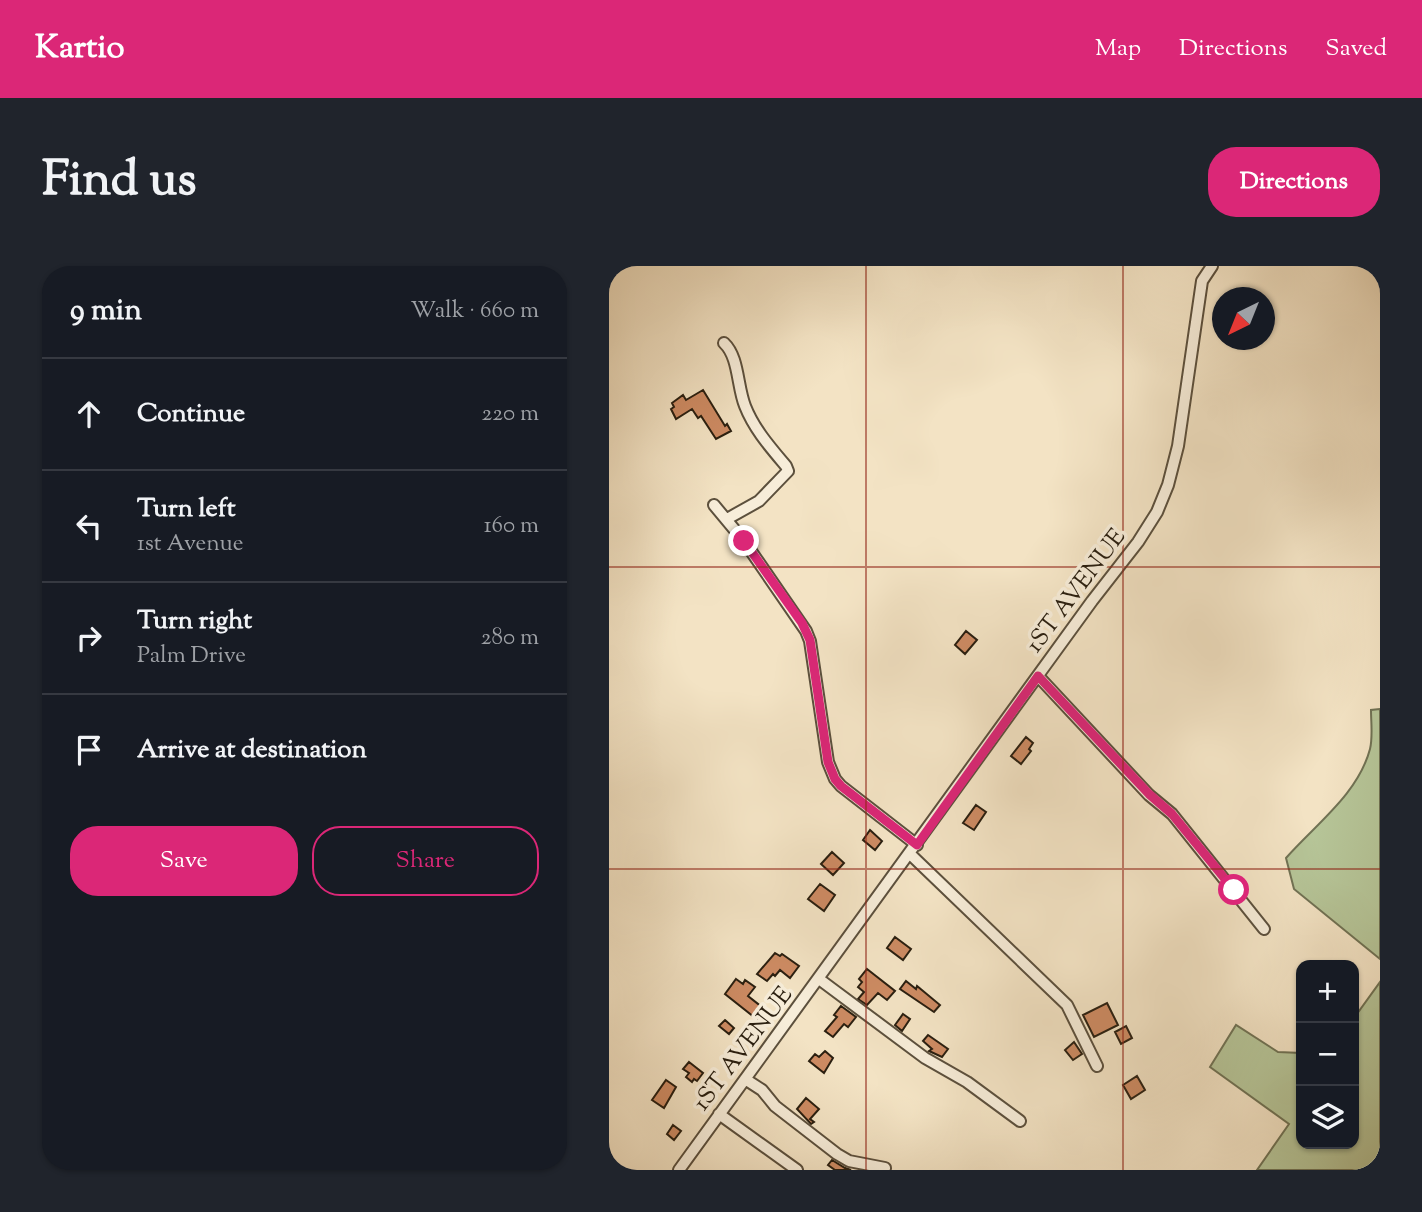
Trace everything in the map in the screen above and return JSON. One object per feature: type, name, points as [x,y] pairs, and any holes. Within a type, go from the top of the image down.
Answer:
[{"type":"street","name":"1ST AVENUE","points":[[679,1170],[1138,542],[1157,512],[1168,485],[1178,446],[1202,281],[1212,266]]},
{"type":"street","points":[[724,343],[732,350],[738,386],[756,429],[788,471],[759,501],[727,519]]},
{"type":"street","points":[[714,505],[727,519],[810,640],[828,762],[835,779],[914,850],[1067,1005],[1097,1066]]},
{"type":"street","points":[[1038,676],[1149,794],[1172,814],[1264,929]]},
{"type":"street","points":[[819,979],[925,1058],[967,1082],[1020,1121]]},
{"type":"street","points":[[745,1079],[762,1090],[775,1106],[837,1154],[849,1161],[885,1168]]},
{"type":"street","points":[[719,1114],[797,1170]]},
{"type":"green space","points":[[1380,709],[1380,959],[1294,889],[1286,858],[1335,808],[1356,780],[1370,749],[1371,710]]},
{"type":"green space","points":[[1380,982],[1380,1170],[1257,1170],[1289,1124],[1210,1067],[1236,1025],[1278,1052],[1296,1053],[1296,1149],[1359,1149],[1359,1011]]},
{"type":"building","points":[[703,390],[725,426],[727,424],[731,431],[716,439],[701,416],[698,418],[692,409],[676,419],[671,409],[674,407],[672,403],[683,395],[686,400]]},
{"type":"building","points":[[966,631],[977,640],[965,654],[955,645]]},
{"type":"building","points":[[1026,737],[1033,743],[1029,749],[1031,751],[1021,764],[1011,756]]},
{"type":"building","points":[[976,805],[986,812],[974,830],[963,823]]},
{"type":"building","points":[[870,830],[882,841],[875,850],[863,840]]},
{"type":"building","points":[[832,852],[844,863],[833,875],[821,864]]},
{"type":"building","points":[[820,884],[835,895],[824,911],[808,899]]},
{"type":"building","points":[[895,937],[911,949],[903,960],[887,948]]},
{"type":"building","points":[[775,953],[780,956],[782,954],[799,966],[790,978],[780,970],[767,981],[757,974]]},
{"type":"building","points":[[867,969],[895,991],[887,1000],[878,993],[867,1005],[858,999],[864,992],[858,987],[862,982],[859,979]]},
{"type":"building","points":[[736,979],[743,984],[745,980],[755,987],[748,996],[767,1011],[759,1021],[725,994]]},
{"type":"building","points":[[906,981],[916,989],[917,986],[940,1005],[934,1012],[900,989]]},
{"type":"building","points":[[1107,1003],[1118,1025],[1094,1037],[1083,1015]]},
{"type":"building","points":[[841,1006],[856,1017],[848,1027],[844,1024],[833,1037],[825,1031],[837,1017],[834,1015]]},
{"type":"building","points":[[903,1014],[910,1019],[902,1031],[895,1025]]},
{"type":"building","points":[[725,1020],[734,1028],[729,1034],[719,1026]]},
{"type":"building","points":[[1126,1026],[1132,1038],[1121,1044],[1115,1032]]},
{"type":"building","points":[[928,1035],[948,1049],[942,1057],[929,1051],[932,1049],[923,1041]]},
{"type":"building","points":[[1074,1042],[1082,1054],[1073,1060],[1065,1050]]},
{"type":"building","points":[[825,1051],[833,1058],[824,1073],[809,1061],[815,1054],[819,1057]]},
{"type":"building","points":[[689,1062],[703,1073],[697,1081],[694,1079],[692,1082],[686,1077],[689,1073],[683,1069]]},
{"type":"building","points":[[1137,1076],[1145,1090],[1131,1099],[1123,1085]]},
{"type":"building","points":[[666,1080],[676,1087],[664,1108],[652,1100]]},
{"type":"building","points":[[806,1098],[819,1109],[810,1119],[814,1122],[811,1124],[797,1109]]},
{"type":"building","points":[[673,1125],[681,1131],[674,1140],[667,1134]]},
{"type":"building","points":[[832,1160],[851,1170],[835,1170],[828,1165]]},
{"type":"route","points":[[744,541],[802,623],[810,640],[831,772],[841,786],[917,845],[1038,676],[1149,794],[1172,814],[1234,890]]}]
